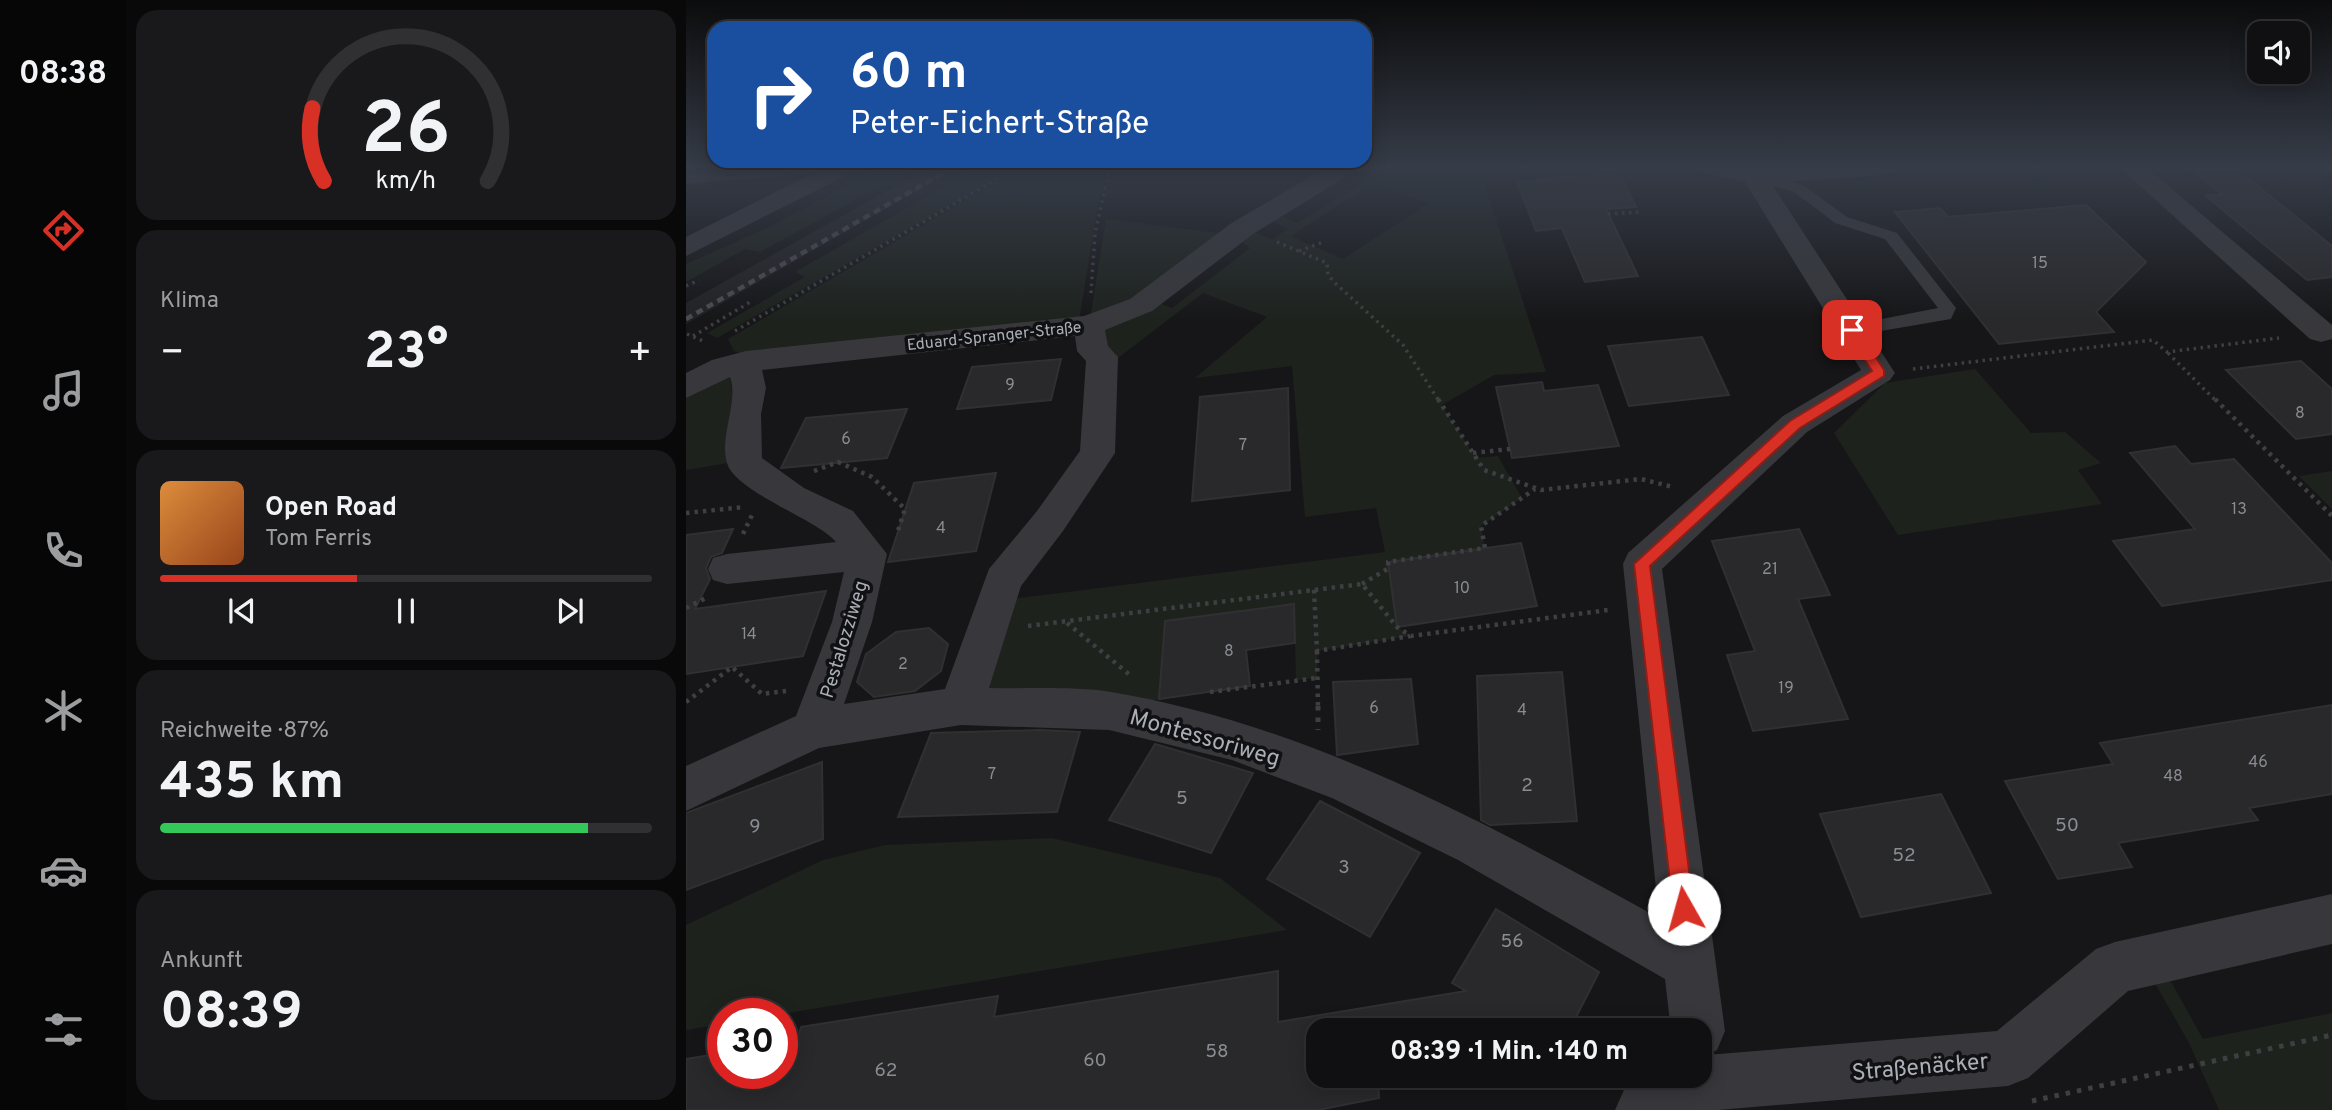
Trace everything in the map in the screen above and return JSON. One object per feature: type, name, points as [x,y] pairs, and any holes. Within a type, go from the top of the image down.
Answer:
[{"type":"street","points":[[686,248],[743,219]]},
{"type":"street","name":"Eduard-Spranger-Straße","points":[[686,387],[723,367],[741,346],[1089,325],[1141,304],[1258,219]]},
{"type":"street","points":[[1697,1018],[1642,564],[1795,424],[1879,373],[1782,219]]},
{"type":"street","points":[[2191,219],[2321,332]]},
{"type":"street","points":[[961,706],[1003,580],[1050,521],[1097,453],[1102,400],[1102,357],[1093,351],[1089,325]]},
{"type":"street","name":"Pestalozziweg","points":[[741,346],[750,388],[744,414],[744,463],[791,498],[840,521],[868,554],[852,622],[813,729]]},
{"type":"street","points":[[727,569],[868,554]]},
{"type":"street","name":"Montessoriweg","points":[[686,789],[813,729],[961,706],[1109,711],[1233,740],[1319,772],[1475,843],[1690,964]]},
{"type":"street","name":"Straßenäcker","points":[[1712,1051],[2008,1058],[2115,968],[2332,919]]},
{"type":"street","name":"Straßenäcker","points":[[1644,1110],[1665,1088]]},
{"type":"lane","points":[[1840,219],[1891,236],[1947,308],[1945,315],[1852,330]]},
{"type":"path","points":[[741,346],[937,219]]},
{"type":"path","points":[[1089,325],[1098,219]]},
{"type":"path","points":[[1243,228],[1327,263],[1328,275],[1334,282],[1403,345],[1484,470],[1536,488],[1641,479],[1715,496]]},
{"type":"path","points":[[1298,251],[1323,242]]},
{"type":"path","points":[[686,286],[699,280]]},
{"type":"path","points":[[687,334],[692,336],[752,301]]},
{"type":"path","points":[[2167,352],[2321,332]]},
{"type":"path","points":[[1879,373],[2153,341],[2332,516]]},
{"type":"path","points":[[703,350],[711,345]]},
{"type":"path","points":[[1473,453],[1510,449]]},
{"type":"path","points":[[986,632],[1362,584],[1389,568],[1388,562],[1485,548],[1481,526],[1536,488]]},
{"type":"path","points":[[686,513],[756,506]]},
{"type":"path","points":[[1362,584],[1397,627],[1411,636]]},
{"type":"path","points":[[1314,590],[1319,772]]},
{"type":"path","points":[[1317,651],[1647,605]]},
{"type":"path","points":[[1066,622],[1138,682]]},
{"type":"path","points":[[686,702],[732,667],[762,694],[829,686]]},
{"type":"path","points":[[1200,693],[1317,678]]},
{"type":"path","points":[[2028,1101],[2332,1035]]},
{"type":"shaded area","points":[[784,219],[821,219],[760,252],[745,249],[686,282],[686,264]]},
{"type":"shaded area","points":[[837,219],[868,219],[686,324],[686,303]]},
{"type":"shaded area","points":[[888,219],[926,219],[717,338],[707,333],[805,277],[795,272]]},
{"type":"shaded area","points":[[934,219],[1096,219],[1079,321],[745,355],[734,351],[728,339]]},
{"type":"shaded area","points":[[1106,219],[1233,235],[1243,228],[1272,239],[1288,229],[1268,219],[1288,219],[1297,223],[1304,219],[1318,219],[1291,236],[1343,259],[1405,219],[1496,219],[1546,372],[1494,375],[1442,405],[1476,458],[1498,456],[1522,498],[1481,526],[1485,548],[1388,562],[1397,627],[1411,636],[1318,651],[1317,678],[1296,680],[1294,605],[1166,621],[1159,699],[1109,711],[961,706],[996,601],[1385,552],[1376,508],[1305,517],[1292,366],[1195,378],[1267,317],[1203,293],[1118,358],[1089,325]],"holes":[[[1233,235],[1250,248],[1172,308],[1149,299]]]},
{"type":"shaded area","points":[[1975,369],[2031,433],[2065,432],[2101,463],[2078,470],[2102,504],[1898,535],[1834,433],[1885,383]]},
{"type":"shaded area","points":[[730,374],[733,402],[727,429],[728,463],[686,470],[686,392]]},
{"type":"shaded area","points":[[2332,471],[2332,509],[2299,476]]},
{"type":"shaded area","points":[[1052,838],[1220,878],[1287,930],[798,1011],[798,998],[707,998],[707,1027],[686,1030],[686,925],[823,860],[885,845]]},
{"type":"shaded area","points":[[2158,958],[2203,1039],[2332,1013],[2332,1110],[2219,1110],[2189,1043],[2143,962]]},
{"type":"building","points":[[1531,219],[1611,219],[1638,276],[1585,282],[1562,228],[1536,231]]},
{"type":"building","points":[[1900,219],[2101,219],[2146,262],[2096,312],[2114,332],[1999,344]]},
{"type":"building","points":[[2233,219],[2298,219],[2332,246],[2332,277],[2307,280]]},
{"type":"building","points":[[1702,337],[1729,395],[1629,406],[1608,346]]},
{"type":"building","points":[[1061,359],[1051,400],[957,409],[972,367]]},
{"type":"building","points":[[2301,361],[2332,389],[2332,434],[2296,439],[2226,370]]},
{"type":"building","points":[[1542,382],[1544,391],[1598,385],[1619,446],[1512,458],[1496,387]]},
{"type":"building","points":[[1288,388],[1290,490],[1192,501],[1200,397]]},
{"type":"building","points":[[907,409],[887,458],[781,468],[806,418]]},
{"type":"building","points":[[2175,446],[2191,464],[2234,459],[2332,563],[2332,580],[2162,606],[2113,541],[2195,529],[2130,453]]},
{"type":"building","points":[[996,473],[976,551],[888,562],[914,483]]},
{"type":"building","points":[[733,529],[722,553],[711,557],[706,568],[710,579],[695,609],[826,591],[803,656],[686,674],[686,535]]},
{"type":"building","points":[[1799,529],[1830,595],[1798,599],[1848,719],[1753,731],[1727,655],[1755,651],[1712,541]]},
{"type":"building","points":[[1521,543],[1537,606],[1397,627],[1388,562]]},
{"type":"building","points":[[1294,604],[1295,643],[1246,650],[1250,686],[1159,699],[1165,621]]},
{"type":"building","points":[[929,628],[948,644],[941,671],[915,691],[874,697],[857,682],[866,654],[896,632]]},
{"type":"building","points":[[1562,672],[1577,821],[1490,825],[1481,820],[1477,676]]},
{"type":"building","points":[[1411,679],[1418,744],[1337,755],[1333,682]]},
{"type":"building","points":[[2332,705],[2332,794],[2249,808],[2258,820],[2118,843],[2132,867],[2058,879],[2005,781],[2113,764],[2100,743]]},
{"type":"building","points":[[1040,730],[1080,732],[1057,812],[898,817],[931,733]]},
{"type":"building","points":[[1155,744],[1253,773],[1211,853],[1109,820]]},
{"type":"building","points":[[822,762],[823,839],[686,890],[686,813]]},
{"type":"building","points":[[1941,794],[1991,893],[1861,917],[1820,814]]},
{"type":"building","points":[[1320,801],[1420,853],[1370,937],[1267,879]]},
{"type":"building","points":[[1496,909],[1599,972],[1576,1018],[1306,1018],[1306,1088],[1378,1088],[1379,1098],[1318,1110],[686,1110],[686,1059],[707,1056],[707,1089],[798,1089],[798,1037],[801,1027],[998,996],[994,1017],[1278,971],[1278,1022],[1466,991],[1452,983]]},
{"type":"railway","points":[[686,319],[863,219]]},
{"type":"route","points":[[1684,909],[1642,564],[1795,424],[1814,415],[1879,373],[1852,330]]}]
